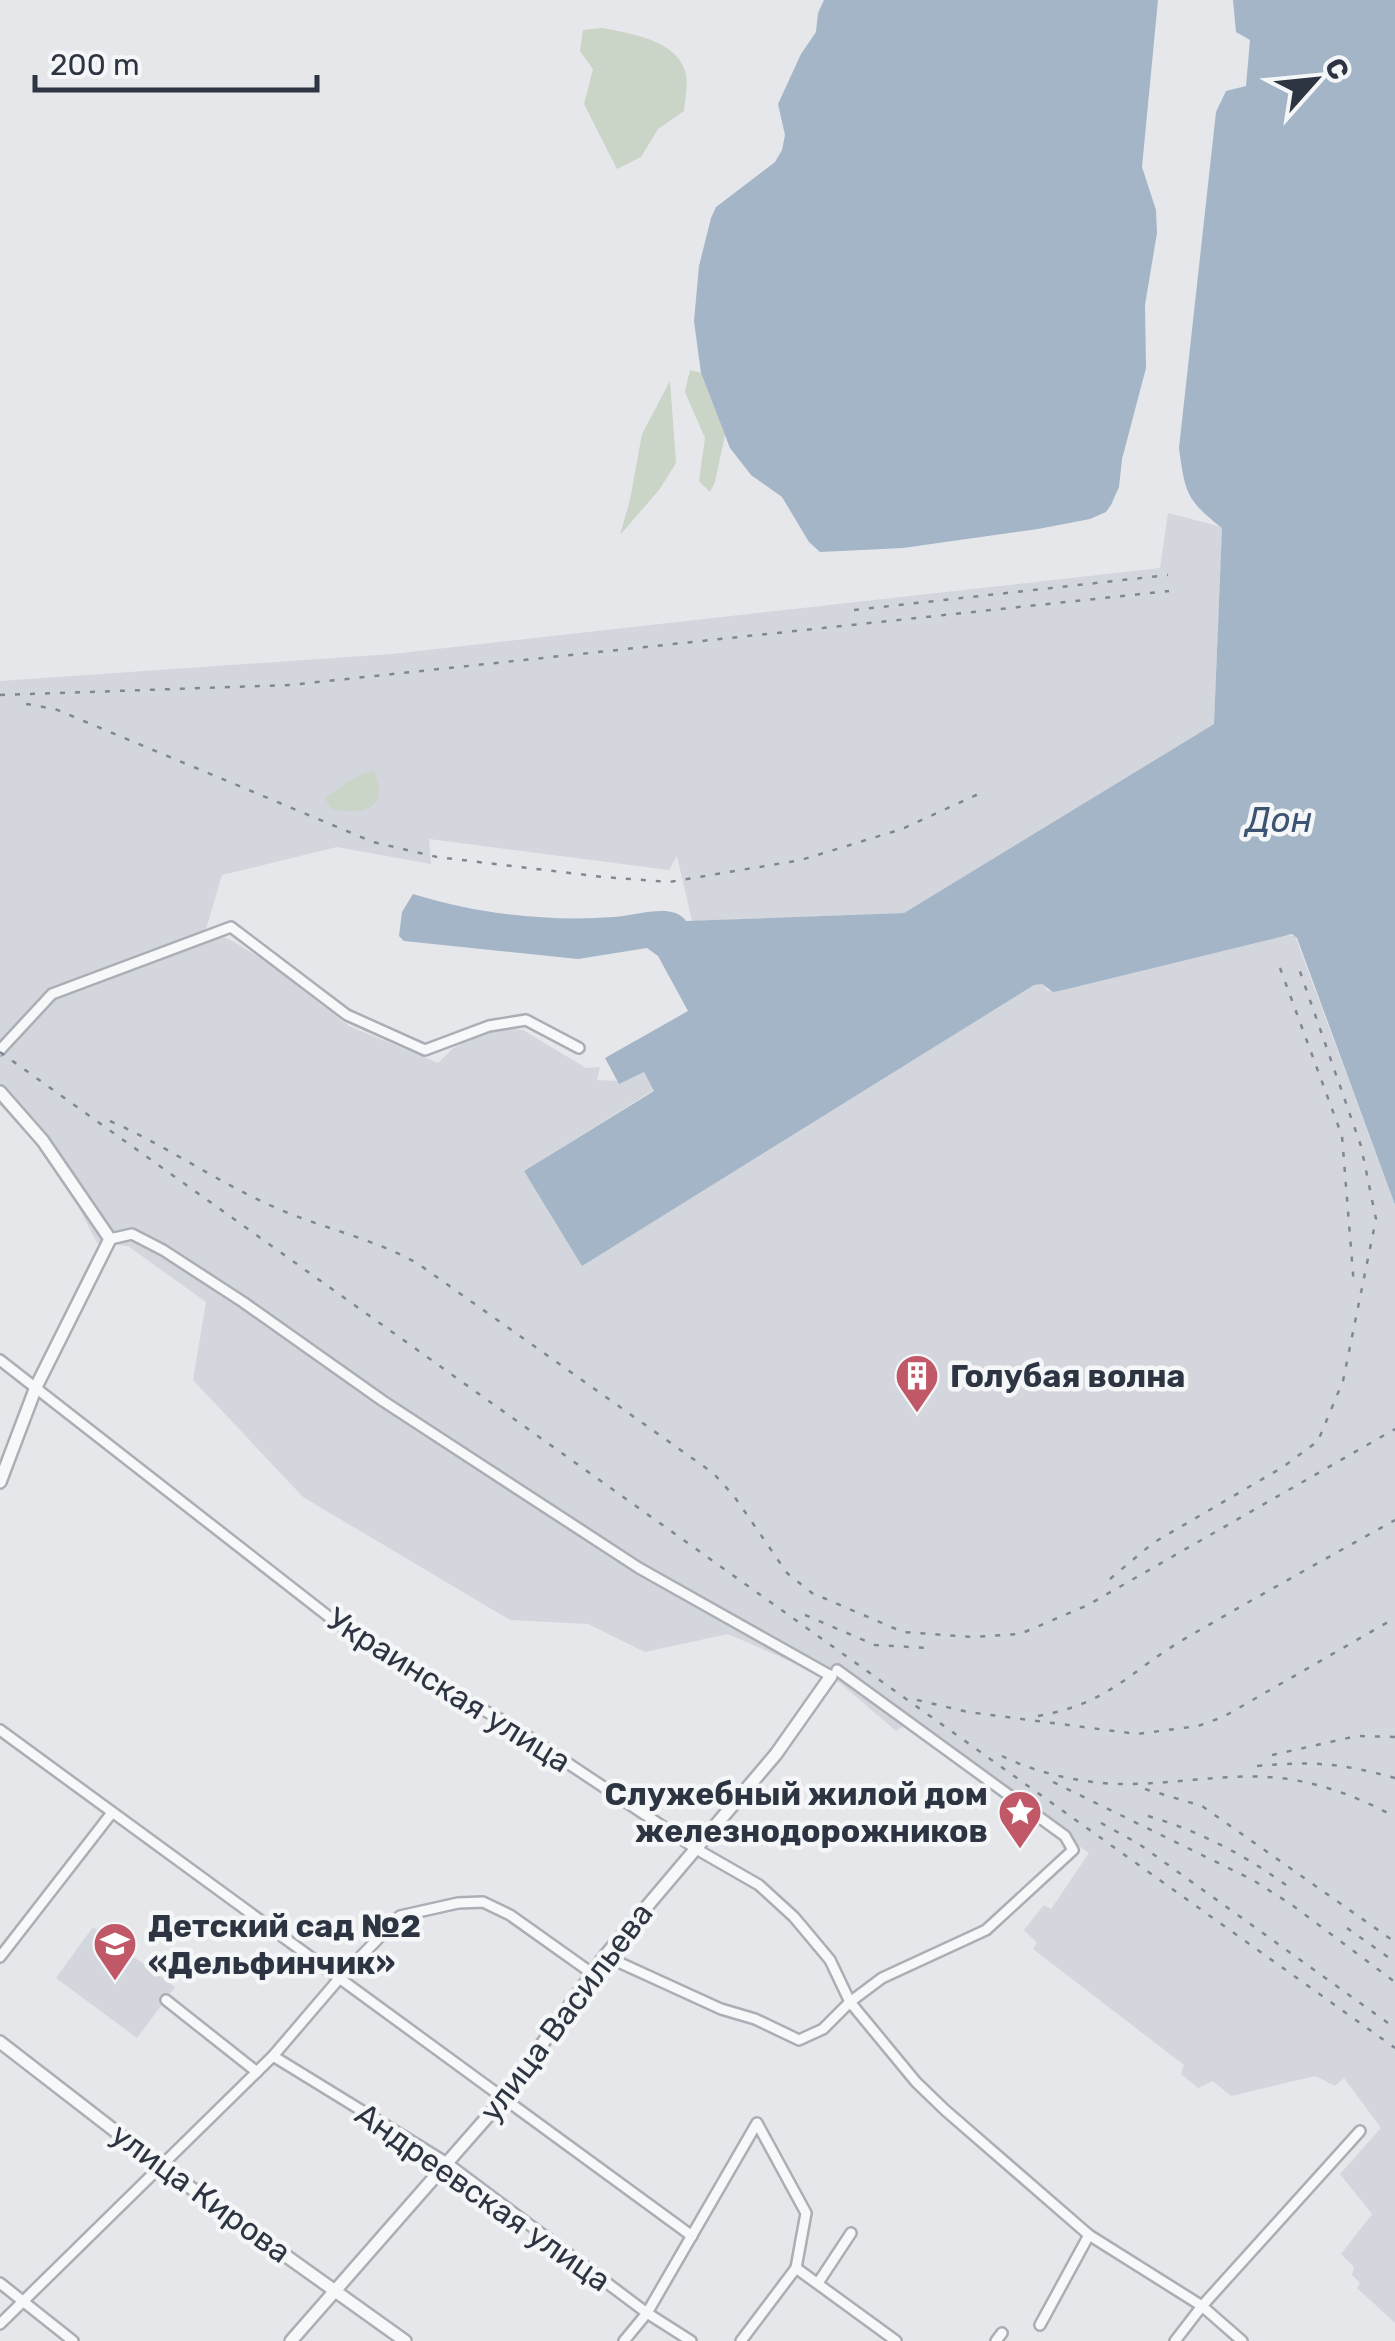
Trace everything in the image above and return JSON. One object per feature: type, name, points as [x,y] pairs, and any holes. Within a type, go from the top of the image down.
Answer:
[{"type":"street","points":[[0,1050],[52,994],[231,927],[347,1015],[425,1050],[489,1026],[526,1020],[579,1048]]},
{"type":"street","points":[[0,1092],[43,1141],[110,1240]]},
{"type":"street","points":[[0,1482],[36,1387],[110,1240],[132,1234],[243,1302],[383,1402],[639,1568],[834,1673],[996,1783],[1065,1836],[1073,1850],[986,1930],[882,1978],[850,2002],[823,2030],[799,2040],[605,1956]]},
{"type":"street","name":"Украинская улица","points":[[0,1360],[360,1641],[512,1726],[698,1850],[759,1885],[830,1960],[850,2002],[936,2101],[1089,2235],[1202,2306],[1242,2341]]},
{"type":"street","name":"улица Васильева","points":[[292,2341],[502,2098],[631,1922],[698,1850],[776,1754],[834,1673]]},
{"type":"street","points":[[0,1730],[692,2236]]},
{"type":"street","points":[[0,1958],[111,1814]]},
{"type":"street","points":[[0,2324],[273,2056],[400,1916],[458,1903],[483,1902],[510,1915],[593,1974]]},
{"type":"street","points":[[166,2000],[257,2072]]},
{"type":"street","name":"улица Кирова","points":[[0,2042],[159,2166],[405,2341]]},
{"type":"street","name":"Андреевская улица","points":[[273,2056],[447,2163],[692,2341]]},
{"type":"street","points":[[624,2341],[648,2312],[758,2123],[806,2213],[796,2268],[741,2341]]},
{"type":"street","points":[[1175,2341],[1360,2131]]},
{"type":"street","points":[[818,2283],[851,2233]]},
{"type":"street","points":[[1040,2325],[1089,2235]]},
{"type":"street","points":[[796,2268],[896,2341]]},
{"type":"street","points":[[0,2283],[73,2341]]},
{"type":"shaded area","points":[[602,28],[662,45],[680,60],[686,76],[684,111],[658,129],[641,157],[617,169],[584,104],[593,69],[580,51],[583,30]]},
{"type":"shaded area","points":[[690,370],[701,373],[725,435],[710,492],[699,481],[705,438],[685,392]]},
{"type":"shaded area","points":[[670,381],[676,463],[659,490],[620,535],[642,434]]},
{"type":"shaded area","points":[[1168,513],[1222,527],[1214,724],[904,913],[692,921],[677,856],[669,870],[429,839],[431,864],[337,847],[222,875],[206,929],[263,960],[349,1026],[438,1063],[453,1048],[504,1028],[523,1030],[586,1068],[600,1067],[597,1080],[620,1081],[644,1072],[654,1090],[524,1171],[869,1085],[1034,985],[1042,984],[1048,991],[1284,935],[1295,936],[1395,1205],[1395,2323],[1357,2288],[1360,2283],[1352,2275],[1354,2267],[1341,2254],[1372,2214],[1340,2174],[1381,2128],[1344,2078],[1335,2086],[1315,2076],[1231,2096],[1213,2081],[1198,2088],[1181,2074],[1184,2065],[1033,1949],[1037,1943],[1024,1930],[1044,1905],[1051,1909],[1089,1853],[907,1724],[896,1731],[840,1683],[728,1634],[645,1652],[588,1624],[510,1620],[303,1497],[193,1380],[206,1302],[128,1246],[97,1243],[52,1156],[0,1105],[0,681],[392,654],[1160,568]]},
{"type":"shaded area","points":[[374,771],[379,794],[371,807],[353,811],[331,809],[325,798],[354,778]]},
{"type":"shaded area","name":"Детский сад №2 «Дельфинчик»","points":[[93,1927],[175,1987],[137,2038],[56,1978]]},
{"type":"water","points":[[824,0],[1158,0],[1142,167],[1156,210],[1157,233],[1145,305],[1146,368],[1122,459],[1119,487],[1106,512],[1038,529],[903,548],[820,552],[809,542],[782,497],[751,475],[730,448],[701,373],[694,321],[699,266],[716,207],[775,162],[782,150],[785,135],[778,104],[816,32]]},
{"type":"water","name":"Дон","points":[[1233,0],[1395,0],[1395,1205],[1297,938],[1292,934],[1059,991],[1034,985],[582,1266],[524,1171],[654,1091],[644,1072],[619,1084],[605,1058],[688,1011],[658,956],[647,948],[578,959],[404,941],[399,936],[402,912],[413,894],[487,911],[563,918],[653,911],[672,912],[686,921],[904,913],[1214,724],[1222,528],[1189,494],[1179,448],[1216,112],[1226,91],[1246,86],[1250,40],[1236,32]]},
{"type":"railway","points":[[854,610],[1168,575]]},
{"type":"railway","points":[[0,695],[290,685],[1169,591]]},
{"type":"railway","points":[[26,704],[55,709],[373,842],[437,857],[603,877],[669,882],[801,860],[902,829],[985,791]]},
{"type":"railway","points":[[1110,1579],[1153,1543],[1283,1467],[1318,1441],[1343,1381],[1376,1219],[1361,1146],[1297,963]]},
{"type":"railway","points":[[1280,968],[1342,1136],[1354,1286]]},
{"type":"railway","points":[[0,1052],[1395,2048]]},
{"type":"railway","points":[[110,1121],[274,1207],[417,1263],[713,1473],[734,1496],[787,1573],[812,1593],[903,1632],[972,1637],[1020,1634],[1088,1605],[1395,1429]]},
{"type":"railway","points":[[1038,1716],[1102,1695],[1186,1638],[1395,1520]]},
{"type":"railway","points":[[805,1615],[875,1645],[929,1648]]},
{"type":"railway","points":[[917,1700],[968,1712],[1137,1734],[1198,1726],[1223,1717],[1395,1618]]},
{"type":"railway","points":[[1272,1755],[1357,1736],[1395,1737]]},
{"type":"railway","points":[[1002,1756],[1044,1772],[1105,1783],[1288,1779],[1343,1793],[1395,1817]]},
{"type":"railway","points":[[1257,1766],[1327,1765],[1395,1778]]},
{"type":"railway","points":[[1053,1782],[1253,1880],[1395,1982]]},
{"type":"railway","points":[[1145,1789],[1202,1806],[1395,1942]]},
{"type":"railway","points":[[1148,1816],[1220,1844],[1286,1885]]},
{"type":"railway","points":[[1101,1823],[1139,1844],[1395,2028]]},
{"type":"railway","points":[[1347,1928],[1395,1962]]},
{"type":"place","name":"Голубая волна","points":[[917,1414]]},
{"type":"place","name":"Служебный жилой дом железнодорожников","points":[[1020,1850]]},
{"type":"place","name":"Детский сад №2 «Дельфинчик»","points":[[115,1982]]}]
